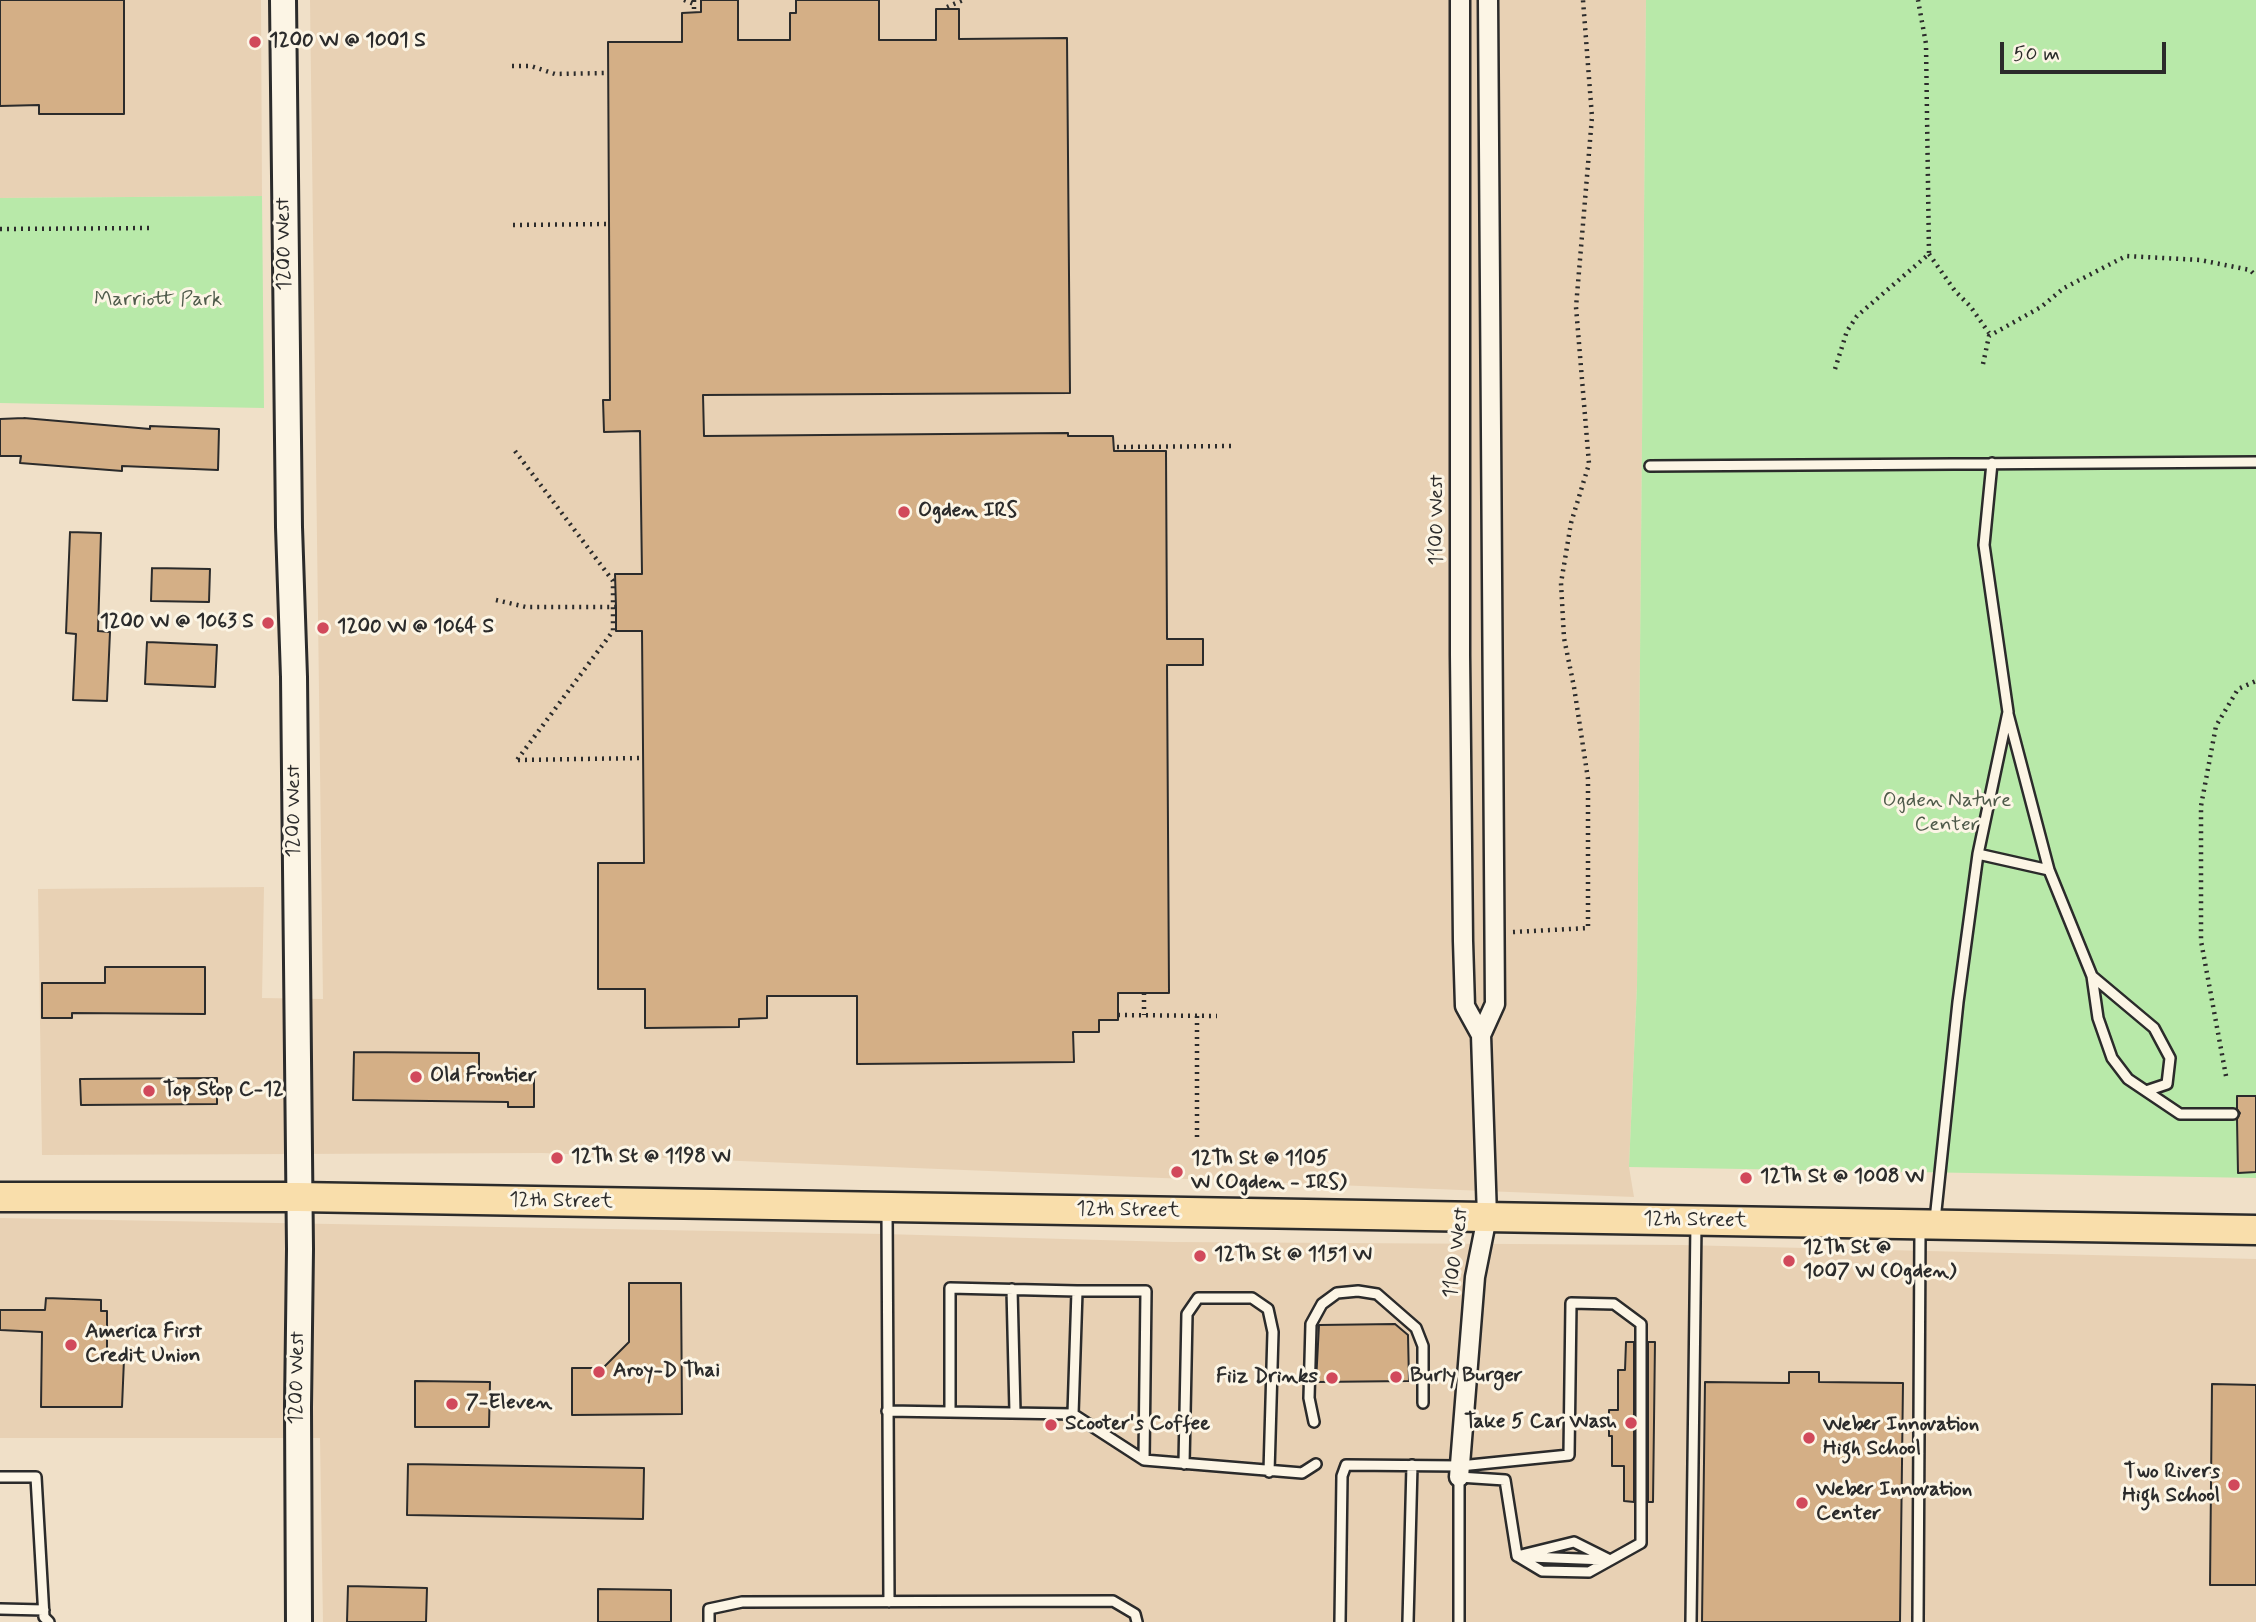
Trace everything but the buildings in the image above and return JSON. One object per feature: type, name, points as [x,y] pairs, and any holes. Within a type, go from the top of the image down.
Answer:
[{"type":"main road","name":"12th Street","points":[[0,1197],[298,1197],[2256,1230]]},
{"type":"street","name":"1200 West","points":[[283,0],[288,472],[295,759],[299,1622]]},
{"type":"street","name":"1100 West","points":[[1459,1471],[1475,1277],[1487,1217],[1481,1035],[1465,1006],[1463,941],[1460,669],[1460,0]]},
{"type":"street","name":"1100 West","points":[[1481,1035],[1496,1004],[1488,0]]},
{"type":"street","points":[[1463,941],[1495,937]]},
{"type":"lane","points":[[1650,466],[2256,462]]},
{"type":"lane","points":[[1992,463],[1984,545],[2008,712],[2049,870],[2092,976],[2098,1018],[2112,1058],[2128,1079],[2180,1114],[2233,1114]]},
{"type":"lane","points":[[1918,1622],[1927,1224],[1979,854],[2008,712]]},
{"type":"lane","points":[[1979,854],[2049,870]]},
{"type":"lane","points":[[2092,976],[2154,1028],[2170,1058],[2167,1084],[2146,1091]]},
{"type":"lane","points":[[887,1207],[889,1602]]},
{"type":"lane","points":[[1691,1622],[1696,1221]]},
{"type":"lane","points":[[950,1412],[950,1288],[1146,1292],[1144,1460]]},
{"type":"lane","points":[[1012,1289],[1015,1412]]},
{"type":"lane","points":[[1073,1414],[1077,1291]]},
{"type":"lane","points":[[1314,1422],[1309,1398],[1311,1324],[1322,1304],[1337,1293],[1358,1291],[1377,1294],[1416,1328],[1423,1346],[1423,1403]]},
{"type":"lane","points":[[1184,1464],[1187,1314],[1198,1298],[1251,1298],[1268,1309],[1273,1332],[1269,1472]]},
{"type":"lane","points":[[1459,1471],[1569,1455],[1571,1303],[1614,1304],[1641,1324],[1641,1543],[1610,1560],[1517,1556]]},
{"type":"lane","points":[[887,1411],[1073,1414],[1144,1460],[1302,1473],[1316,1464]]},
{"type":"lane","points":[[1340,1622],[1342,1476],[1346,1465],[1412,1465],[1505,1480],[1517,1556]]},
{"type":"lane","points":[[1408,1622],[1412,1465]]},
{"type":"lane","points":[[1459,1471],[1459,1622]]},
{"type":"lane","points":[[0,1477],[36,1477],[44,1617],[49,1622]]},
{"type":"lane","points":[[1517,1556],[1574,1542],[1610,1560]]},
{"type":"lane","points":[[709,1622],[709,1609],[741,1602],[1113,1601],[1135,1614],[1137,1622]]},
{"type":"lane","points":[[0,1609],[44,1610]]},
{"type":"path","points":[[684,0],[694,2],[694,12]]},
{"type":"path","points":[[947,0],[947,8],[963,0]]},
{"type":"path","points":[[1495,937],[1588,928],[1588,779],[1564,638],[1561,583],[1571,523],[1589,464],[1576,307],[1592,117],[1583,0]]},
{"type":"path","points":[[1918,0],[1926,44],[1929,254],[1989,333]]},
{"type":"path","points":[[512,66],[531,66],[555,74],[608,73]]},
{"type":"path","points":[[513,225],[609,224]]},
{"type":"path","points":[[0,229],[152,228]]},
{"type":"path","points":[[1835,369],[1847,331],[1857,316],[1929,254]]},
{"type":"path","points":[[1983,365],[1989,336],[2041,307],[2064,288],[2126,256],[2200,260],[2250,270],[2256,276]]},
{"type":"path","points":[[1117,447],[1235,446]]},
{"type":"path","points":[[515,451],[613,581],[614,607],[613,631],[517,760],[643,758]]},
{"type":"path","points":[[496,600],[526,607],[614,607]]},
{"type":"path","points":[[2225,1076],[2201,941],[2201,806],[2216,726],[2238,689],[2256,681]]},
{"type":"path","points":[[1144,993],[1144,1016]]},
{"type":"path","points":[[1118,1016],[1217,1016]]},
{"type":"path","points":[[1197,1016],[1198,1142]]},
{"type":"shaded area","points":[[0,0],[261,0],[262,196],[0,198]]},
{"type":"shaded area","points":[[310,0],[1646,0],[1637,985],[1629,1167],[1634,1197],[542,1153],[42,1155],[38,889],[264,887],[262,998],[323,999]]},
{"type":"shaded area","points":[[0,1218],[1173,1242],[1682,1245],[2256,1259],[2256,1622],[323,1622],[320,1438],[0,1438]]},
{"type":"green space","name":"Ogden Nature Center","points":[[1646,0],[2256,0],[2256,1178],[1629,1167],[1637,985]]},
{"type":"green space","name":"Marriott Park","points":[[262,196],[264,408],[0,403],[0,198]]},
{"type":"place","name":"1200 W @ 1001 S","points":[[255,42]]},
{"type":"place","name":"Ogden IRS","points":[[904,512]]},
{"type":"place","name":"1200 W @ 1063 S","points":[[268,623]]},
{"type":"place","name":"1200 W @ 1064 S","points":[[323,628]]},
{"type":"place","name":"Old Frontier","points":[[416,1077]]},
{"type":"place","name":"Top Stop C-12","points":[[149,1091]]},
{"type":"place","name":"12Th St @ 1198 W","points":[[557,1158]]},
{"type":"place","name":"12Th St @ 1105 W (Ogden - IRS)","points":[[1177,1172]]},
{"type":"place","name":"12Th St @ 1008 W","points":[[1746,1178]]},
{"type":"place","name":"12Th St @ 1151 W","points":[[1200,1256]]},
{"type":"place","name":"12Th St @ 1007 W (Ogden)","points":[[1789,1261]]},
{"type":"place","name":"America First Credit Union","points":[[71,1345]]},
{"type":"place","name":"Aroy-D Thai","points":[[599,1372]]},
{"type":"place","name":"Burly Burger","points":[[1396,1377]]},
{"type":"place","name":"Fiiz Drinks","points":[[1332,1378]]},
{"type":"place","name":"7-Eleven","points":[[452,1404]]},
{"type":"place","name":"Take 5 Car Wash","points":[[1631,1423]]},
{"type":"place","name":"Scooter's Coffee","points":[[1051,1425]]},
{"type":"place","name":"Weber Innovation High School","points":[[1809,1438]]},
{"type":"place","name":"Two Rivers High School","points":[[2234,1485]]},
{"type":"place","name":"Weber Innovation Center","points":[[1802,1503]]}]
